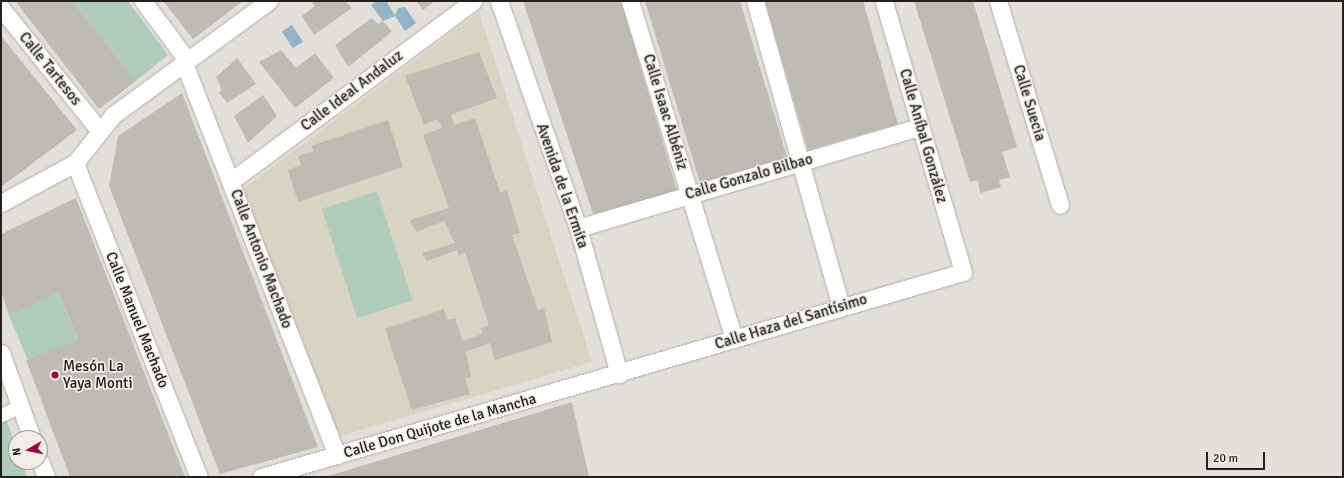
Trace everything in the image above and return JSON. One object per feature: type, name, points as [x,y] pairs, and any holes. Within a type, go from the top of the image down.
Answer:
[{"type":"street","name":"Calle Antonio Machado","points":[[143,1],[185,62],[337,455]]},
{"type":"street","points":[[1,203],[75,163],[99,130],[113,115],[269,1]]},
{"type":"street","name":"Calle Ideal Andaluz","points":[[232,181],[473,1]]},
{"type":"street","name":"Avenida de la Ermita","points":[[499,1],[578,228],[619,374]]},
{"type":"street","name":"Calle Isaac Albéniz","points":[[630,1],[734,339]]},
{"type":"street","points":[[755,1],[841,306]]},
{"type":"street","name":"Calle Aníbal González","points":[[884,1],[963,272]]},
{"type":"street","name":"Calle Suecia","points":[[998,1],[1060,205]]},
{"type":"street","name":"Calle Tartesos","points":[[1,8],[99,130]]},
{"type":"street","name":"Calle Gonzalo Bilbao","points":[[578,228],[920,127]]},
{"type":"street","name":"Calle Manuel Machado","points":[[75,163],[199,477]]},
{"type":"street","name":"Calle Haza del Santísimo","points":[[619,374],[841,306],[963,272]]},
{"type":"street","points":[[1,353],[29,430]]},
{"type":"street","name":"Calle Don Quijote de la Mancha","points":[[261,477],[619,374]]},
{"type":"street","points":[[1,415],[20,406]]},
{"type":"shaded area","points":[[479,12],[592,362],[340,436],[243,189]]},
{"type":"green space","points":[[72,1],[128,1],[168,55],[136,81]]},
{"type":"green space","points":[[377,191],[413,300],[357,318],[322,209]]},
{"type":"green space","points":[[58,293],[78,339],[28,360],[8,314]]},
{"type":"green space","points":[[5,416],[10,430],[8,430],[8,470],[25,470],[27,477],[1,477],[1,419]]},
{"type":"water","points":[[377,1],[386,1],[395,15],[398,8],[405,7],[416,23],[405,31],[395,16],[383,21],[371,5]]},
{"type":"water","points":[[292,25],[303,42],[293,48],[282,32]]},
{"type":"building","points":[[15,1],[72,1],[136,81],[99,109]]},
{"type":"building","points":[[163,1],[243,1],[193,39]]},
{"type":"building","points":[[315,1],[345,1],[352,8],[314,35],[302,16],[315,6],[312,3]]},
{"type":"building","points":[[416,1],[435,1],[423,10]]},
{"type":"building","points":[[523,1],[621,1],[677,191],[593,214]]},
{"type":"building","points":[[645,1],[740,1],[787,157],[700,183]]},
{"type":"building","points":[[765,1],[863,1],[898,124],[808,150]]},
{"type":"building","points":[[914,1],[973,1],[1017,147],[1002,152],[1010,177],[999,180],[1001,187],[980,193],[978,180],[970,182]]},
{"type":"building","points":[[372,18],[378,24],[383,21],[392,32],[348,67],[335,45]]},
{"type":"building","points":[[1,36],[77,130],[1,187]]},
{"type":"building","points":[[281,50],[296,68],[315,53],[334,78],[295,108],[259,62]]},
{"type":"building","points":[[479,52],[497,98],[451,115],[454,125],[475,118],[500,192],[507,191],[520,233],[512,235],[538,310],[544,308],[552,342],[495,360],[490,343],[466,352],[471,377],[465,378],[470,394],[412,410],[385,329],[444,309],[447,320],[455,318],[463,341],[482,334],[481,328],[489,326],[465,252],[459,256],[457,250],[427,261],[422,253],[455,243],[444,221],[416,232],[410,220],[449,208],[423,135],[442,128],[437,119],[424,125],[405,76]]},
{"type":"building","points":[[237,58],[256,84],[227,103],[219,92],[222,90],[216,77]]},
{"type":"building","points":[[182,93],[318,447],[220,474],[109,186],[118,136]]},
{"type":"building","points":[[263,95],[277,116],[248,143],[234,116]]},
{"type":"building","points":[[388,120],[403,167],[298,202],[288,170],[301,165],[298,156],[314,151],[311,146]]},
{"type":"building","points":[[76,198],[185,477],[70,477],[26,360],[78,339],[58,293],[9,315],[1,292],[1,234]]},
{"type":"building","points":[[572,402],[589,477],[325,477]]},
{"type":"place","name":"Mesón La Yaya Monti","points":[[55,375]]}]
